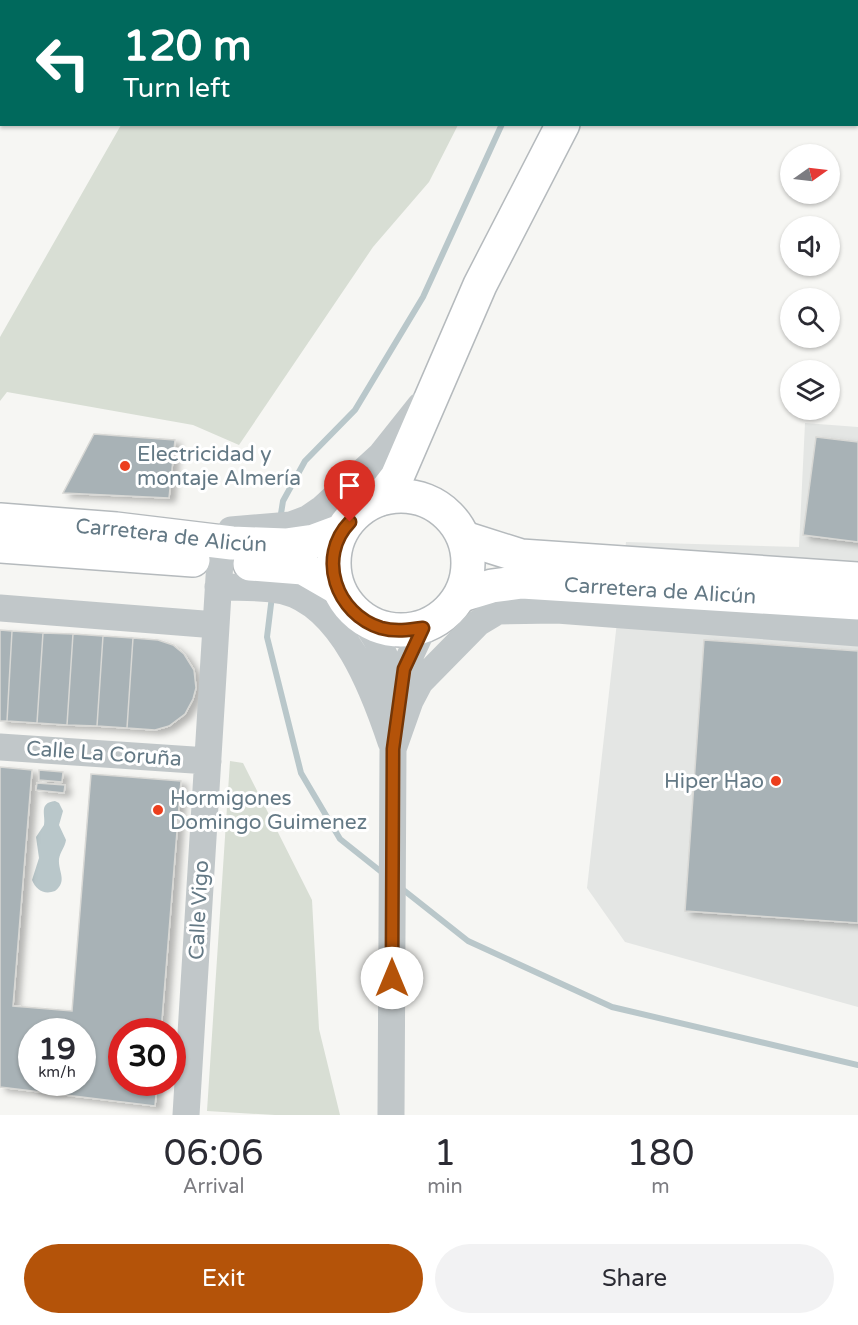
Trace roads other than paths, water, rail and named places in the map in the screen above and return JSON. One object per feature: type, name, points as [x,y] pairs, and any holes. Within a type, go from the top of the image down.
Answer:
[{"type":"main road","points":[[435,386],[422,474],[436,503],[456,521],[464,538],[468,565],[462,595],[441,619],[423,628],[397,631],[380,628],[363,619],[345,603],[323,594],[333,570],[334,551],[316,540],[380,499],[397,477],[435,386],[480,285],[562,126]]},
{"type":"main road","points":[[380,499],[407,495],[436,503]]},
{"type":"main road","name":"Carretera de Alicún","points":[[0,520],[150,533],[228,562]]},
{"type":"main road","name":"Carretera de Alicún","points":[[464,538],[521,556],[858,579]]},
{"type":"main road","name":"Carretera de Alicún","points":[[0,546],[228,562],[316,540],[323,594]]},
{"type":"main road","name":"Carretera de Alicún","points":[[462,595],[492,586],[522,582],[858,603]]},
{"type":"street","points":[[393,749],[371,685],[340,634],[323,594],[282,591],[228,562],[282,526],[316,540],[323,508],[381,455],[435,386]]},
{"type":"street","name":"Calle Vigo","points":[[186,1115],[216,625],[228,562]]},
{"type":"street","points":[[0,608],[216,625]]},
{"type":"street","points":[[393,749],[410,701],[420,682],[478,623],[498,611],[557,610],[858,633]]},
{"type":"street","points":[[363,619],[380,643],[386,656],[392,681],[391,1115]]},
{"type":"street","points":[[393,749],[404,669],[423,628]]},
{"type":"street","name":"Calle La Coruña","points":[[0,747],[208,761]]},
{"type":"waterway","points":[[280,520],[283,501],[305,461],[355,410],[423,297],[501,126]]},
{"type":"waterway","points":[[272,596],[267,637],[301,773],[340,839],[384,874]]},
{"type":"waterway","points":[[401,888],[468,941],[612,1007],[858,1065]]},
{"type":"place","name":"Electricidad y montaje Almería","points":[[125,466]]},
{"type":"place","name":"Hiper Hao","points":[[776,781]]},
{"type":"place","name":"Hormigones Domingo Guimenez","points":[[158,810]]}]
